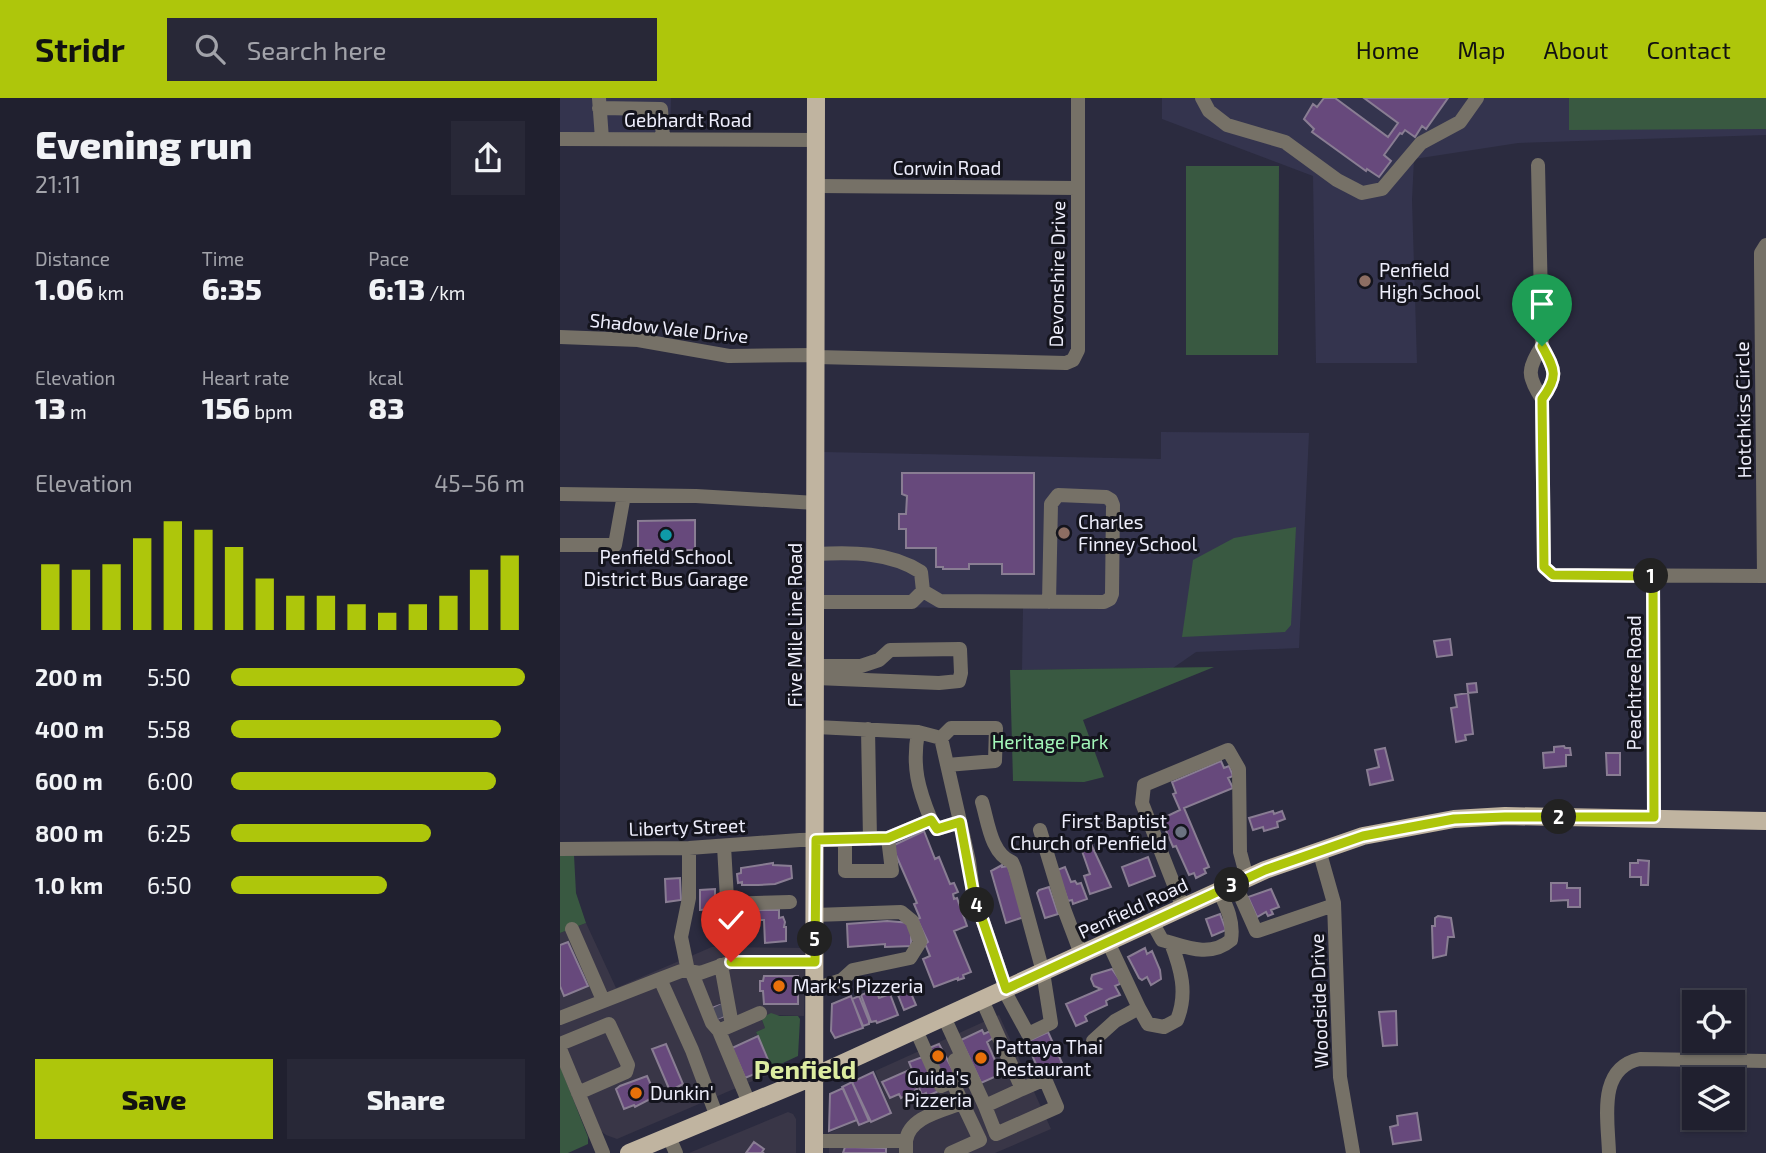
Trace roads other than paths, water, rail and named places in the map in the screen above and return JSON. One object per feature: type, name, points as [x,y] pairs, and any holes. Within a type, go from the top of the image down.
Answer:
[{"type":"main road","name":"Five Mile Line Road","points":[[814,1147],[816,98]]},
{"type":"main road","name":"Penfield Road","points":[[640,1151],[672,1145],[718,1116],[815,1076],[1233,884],[1319,850],[1385,830],[1454,819],[1505,817],[1654,817],[1766,821]]},
{"type":"street","name":"Devonshire Drive","points":[[816,356],[1066,363],[1073,360],[1078,349],[1078,98]]},
{"type":"street","points":[[1202,98],[1209,111],[1227,125],[1285,142],[1337,180],[1362,193],[1382,189],[1421,143],[1460,122],[1477,98]]},
{"type":"street","points":[[602,139],[599,103],[661,103],[663,139]]},
{"type":"street","name":"Gebhardt Road","points":[[560,139],[816,140]]},
{"type":"street","points":[[1538,165],[1542,346],[1553,366],[1553,384],[1542,399]]},
{"type":"street","name":"Corwin Road","points":[[816,186],[1077,188]]},
{"type":"street","name":"Hotchkiss Circle","points":[[1765,576],[1761,263],[1766,245]]},
{"type":"street","name":"Shadow Vale Drive","points":[[560,337],[638,340],[729,356],[816,356]]},
{"type":"street","points":[[1542,346],[1530,364],[1531,382],[1542,399],[1544,567],[1553,575],[1765,576]]},
{"type":"street","points":[[560,494],[696,496],[816,503]]},
{"type":"street","points":[[560,545],[615,545],[624,495]]},
{"type":"street","points":[[923,591],[940,601],[1049,602],[1104,602],[1110,599],[1113,518],[1111,500],[1106,497],[1058,495],[1053,498],[1049,602]]},
{"type":"street","points":[[816,554],[874,555],[906,562],[921,572],[923,591]]},
{"type":"street","name":"Peachtree Road","points":[[1653,576],[1654,817]]},
{"type":"street","points":[[816,602],[912,602],[923,591]]},
{"type":"street","points":[[960,649],[961,673],[958,681],[939,683],[816,672],[861,666],[879,660],[890,650],[960,649]]},
{"type":"street","points":[[816,727],[918,732],[941,738]]},
{"type":"street","points":[[941,738],[951,728],[996,728],[995,761],[947,765]]},
{"type":"street","points":[[868,729],[870,839]]},
{"type":"street","points":[[918,732],[915,751],[918,787],[931,820],[937,829],[960,822]]},
{"type":"street","points":[[941,738],[973,892],[1005,989],[1028,1034],[1051,1023],[1043,972],[1015,869],[1012,862],[1004,859],[998,852],[982,802]]},
{"type":"street","points":[[1152,922],[1162,940],[1197,950],[1220,950],[1231,940],[1233,884],[1240,852],[1239,769],[1228,750],[1144,785],[1142,803],[1183,908]]},
{"type":"street","name":"Liberty Street","points":[[560,849],[689,848],[888,838],[931,820]]},
{"type":"street","points":[[1040,830],[1064,909],[1082,954]]},
{"type":"street","points":[[845,839],[845,871],[892,871],[888,838]]},
{"type":"street","points":[[722,939],[722,910],[727,899],[724,846]]},
{"type":"street","points":[[689,848],[689,898],[681,937],[690,972],[712,1023],[760,1013]]},
{"type":"street","name":"Woodside Drive","points":[[1319,850],[1334,905],[1340,1077],[1353,1153]]},
{"type":"street","points":[[1233,884],[1255,931],[1334,905]]},
{"type":"street","points":[[724,904],[790,902]]},
{"type":"street","points":[[815,915],[901,912],[912,921],[920,942],[910,958],[853,970],[842,980],[815,989]]},
{"type":"street","points":[[572,929],[603,1000]]},
{"type":"street","points":[[1108,942],[1148,1024],[1164,1027],[1177,1020],[1183,1007],[1183,983],[1171,943]]},
{"type":"street","points":[[560,1018],[681,971],[699,973],[731,962],[815,962]]},
{"type":"street","points":[[721,965],[721,1020],[749,1103]]},
{"type":"street","points":[[660,979],[718,1116]]},
{"type":"street","points":[[701,997],[721,1020]]},
{"type":"street","points":[[982,1000],[1022,1089]]},
{"type":"street","points":[[1093,1041],[1115,1021],[1139,1008]]},
{"type":"street","points":[[916,1030],[941,1086],[962,1077],[941,1018]]},
{"type":"street","points":[[941,1018],[996,1134],[1057,1107],[1045,1079],[985,1106]]},
{"type":"street","points":[[584,1090],[626,1072],[628,1065],[609,1024],[560,1046],[584,1090],[603,1153]]},
{"type":"street","points":[[1609,1153],[1608,1095],[1610,1082],[1622,1065],[1640,1059],[1766,1061]]},
{"type":"street","points":[[951,1153],[980,1140],[952,1081]]},
{"type":"street","points":[[814,1147],[906,1147],[907,1130],[914,1123],[962,1103]]},
{"type":"tunnel","points":[[715,1007],[720,1018]]},
{"type":"place","name":"Penfield High School","points":[[1365,281]]},
{"type":"place","name":"Charles Finney School","points":[[1064,533]]},
{"type":"place","name":"Penfield School District Bus Garage","points":[[666,535]]},
{"type":"place","name":"First Baptist Church of Penfield","points":[[1181,832]]},
{"type":"place","name":"Mark's Pizzeria","points":[[779,986]]},
{"type":"place","name":"Guida's Pizzeria","points":[[938,1056]]},
{"type":"place","name":"Pattaya Thai Restaurant","points":[[981,1058]]},
{"type":"place","name":"Dunkin'","points":[[636,1093]]},
{"type":"district","name":"Penfield","points":[[805,1070]]},
{"type":"park label","name":"Heritage Park","points":[[1050,742]]}]
